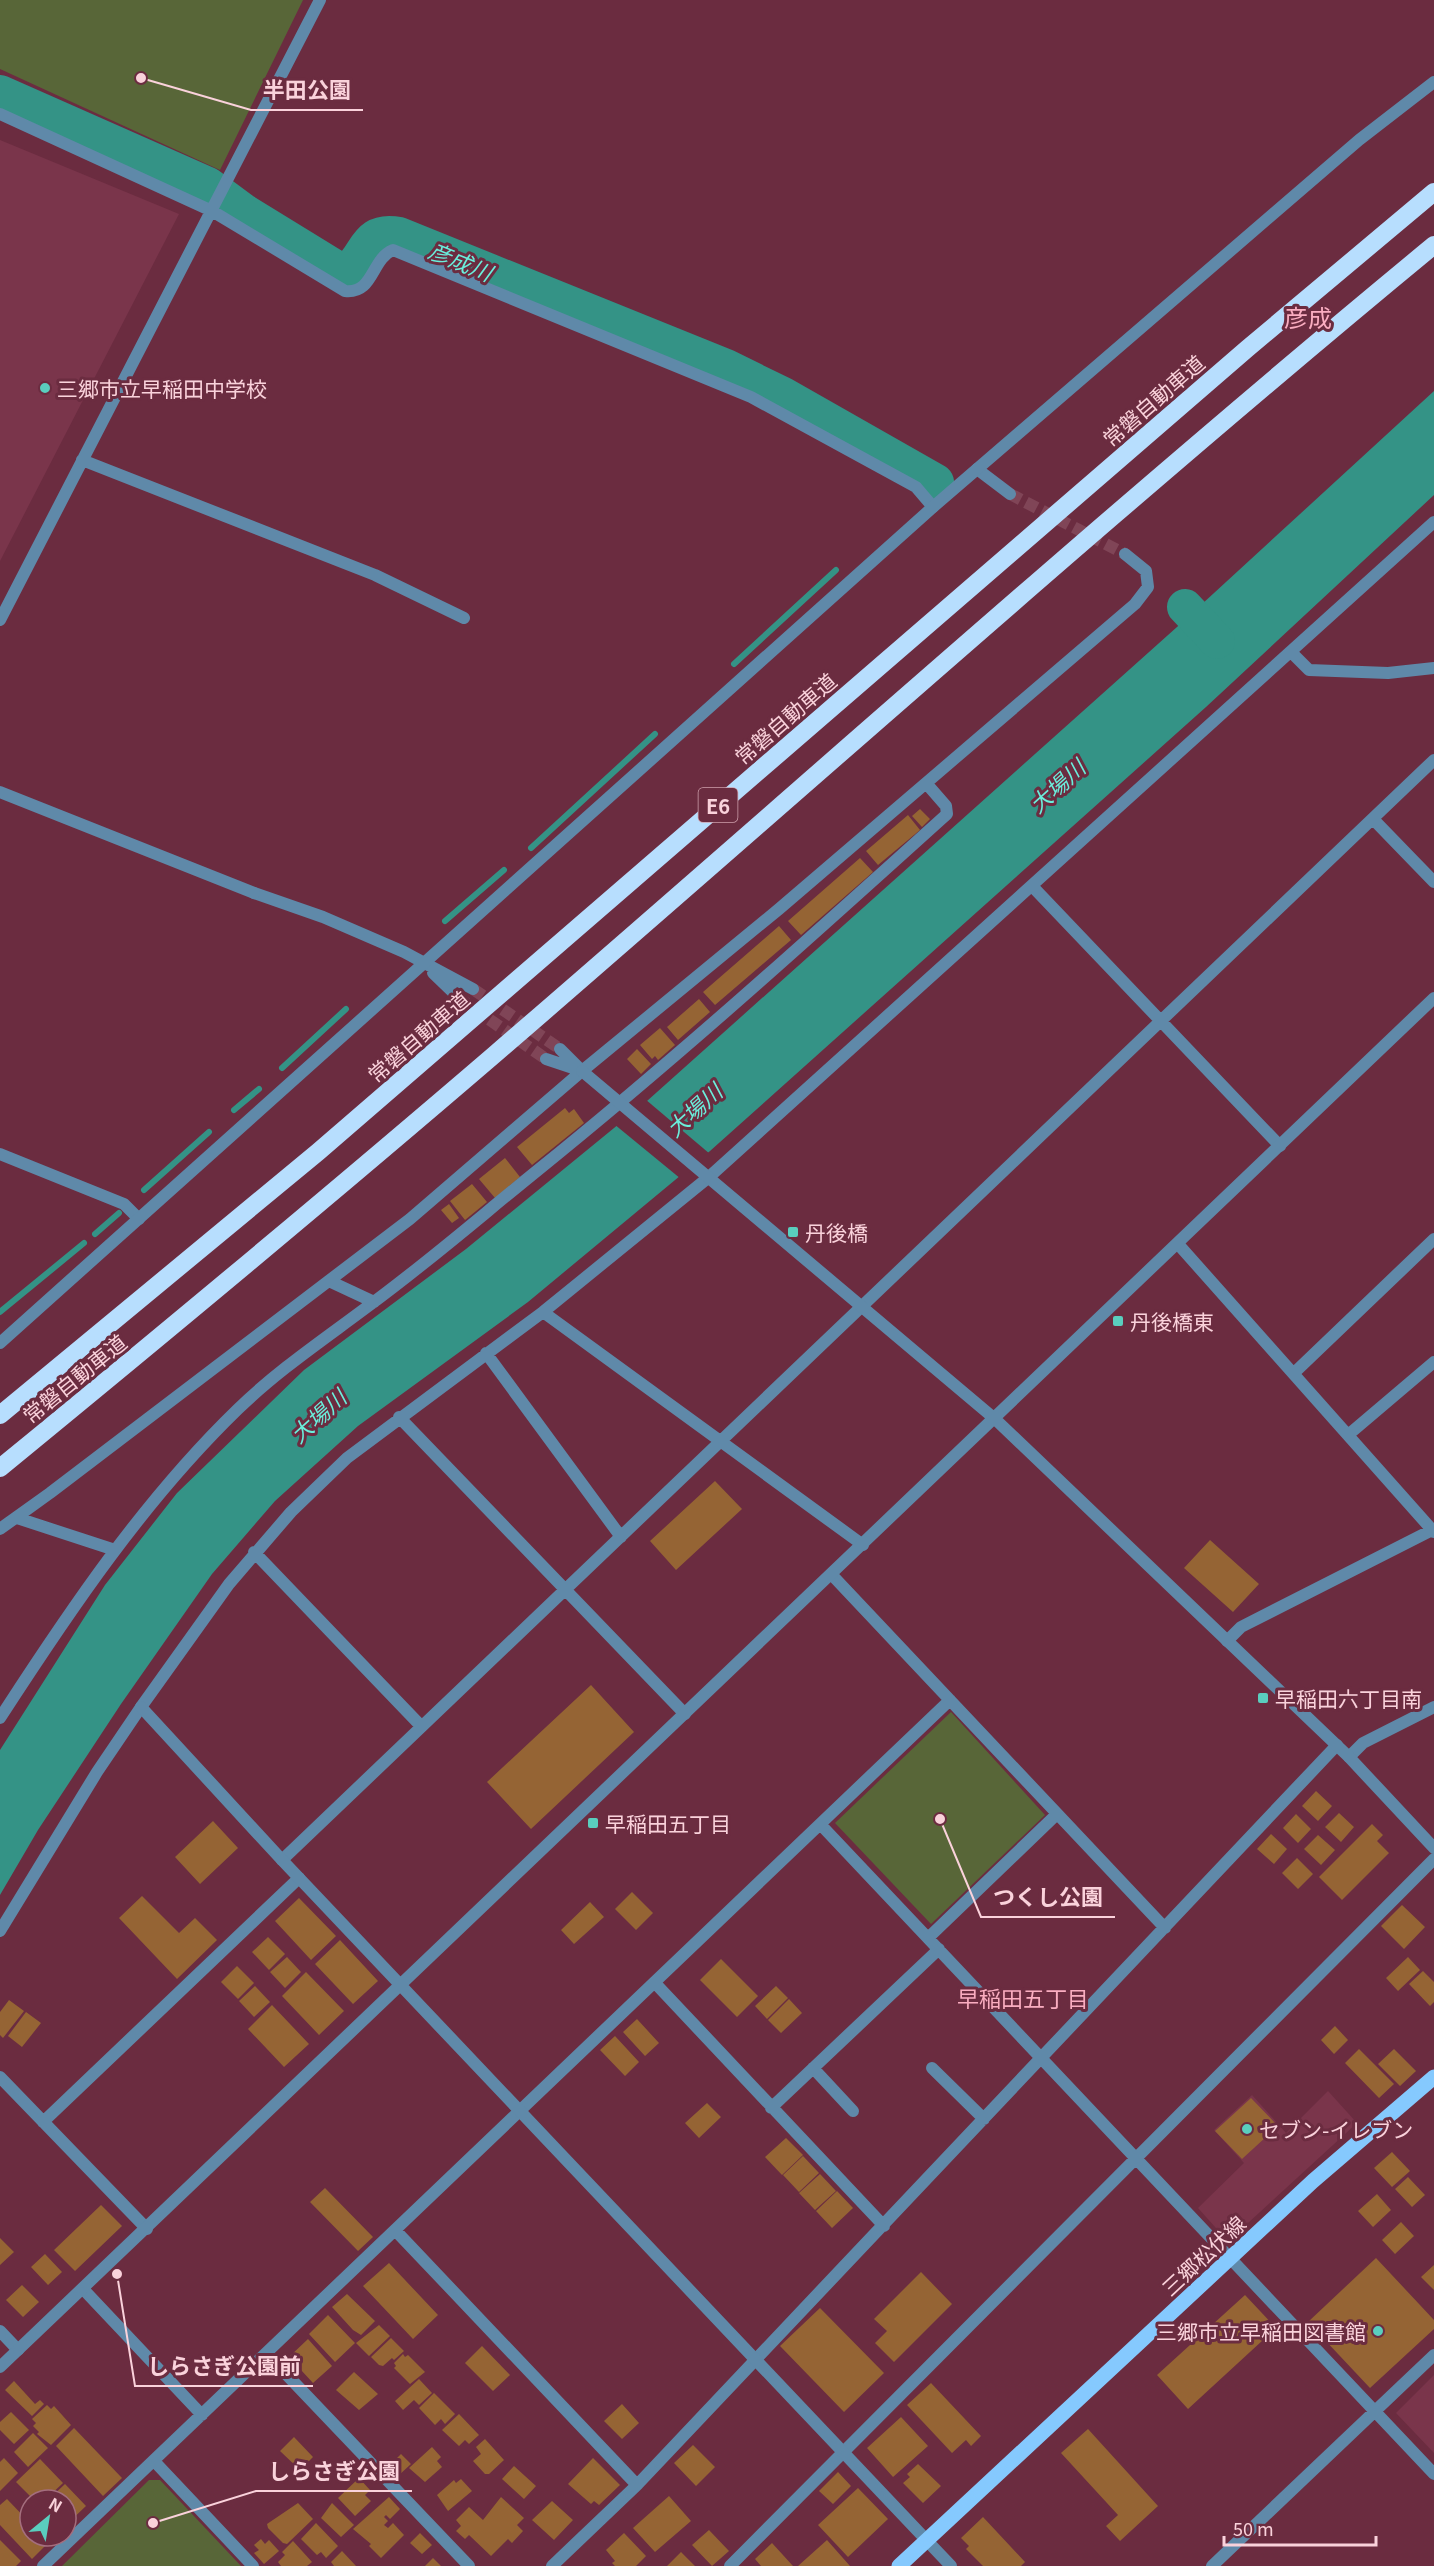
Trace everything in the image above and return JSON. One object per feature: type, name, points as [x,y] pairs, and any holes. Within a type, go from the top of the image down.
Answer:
[{"type":"highway","name":"常磐自動車道","points":[[0,1415],[318,1152],[1186,402],[1434,192]]},
{"type":"highway","name":"常磐自動車道","points":[[0,1468],[183,1319],[493,1056],[953,655],[1434,245]]},
{"type":"main road","name":"三郷松伏線","points":[[899,2566],[1321,2173],[1434,2077]]},
{"type":"street","points":[[0,620],[320,0]]},
{"type":"street","points":[[0,1343],[933,507],[1359,140],[1434,82]]},
{"type":"street","points":[[0,114],[218,199],[345,291],[354,292],[363,288],[384,257],[393,250],[626,344],[751,397],[916,487],[933,507]]},
{"type":"street","points":[[82,460],[375,575],[464,618]]},
{"type":"street","points":[[977,469],[1010,494]]},
{"type":"street","points":[[0,1931],[97,1772],[141,1707],[254,1552],[347,1458],[399,1417],[543,1312],[706,1174],[1032,886],[1434,522]]},
{"type":"street","points":[[0,1529],[410,1219],[582,1071],[779,909],[1135,603],[1148,587],[1146,571],[1125,554]]},
{"type":"street","points":[[1291,652],[1309,670],[1388,673],[1434,668]]},
{"type":"street","points":[[282,1860],[1434,760]]},
{"type":"street","points":[[0,1718],[115,1550],[159,1496],[238,1409],[318,1341],[374,1302],[622,1105],[947,814],[946,806],[926,783]]},
{"type":"street","points":[[0,792],[254,893],[323,917],[404,952],[473,989]]},
{"type":"street","points":[[1373,819],[1434,882]]},
{"type":"street","points":[[1032,886],[1280,1146]]},
{"type":"street","points":[[424,964],[460,999]]},
{"type":"street","points":[[0,2367],[1434,998]]},
{"type":"street","points":[[560,1048],[582,1071],[995,1419],[1337,1745],[1434,1848]]},
{"type":"street","points":[[546,1059],[582,1071]]},
{"type":"street","points":[[0,1154],[124,1204],[139,1219]]},
{"type":"street","points":[[1293,1373],[1434,1239]]},
{"type":"street","points":[[1178,1244],[1433,1531],[1241,1627],[1227,1641]]},
{"type":"street","points":[[329,1281],[374,1302]]},
{"type":"street","points":[[543,1312],[863,1545]]},
{"type":"street","points":[[486,1353],[621,1538]]},
{"type":"street","points":[[1348,1436],[1434,1362]]},
{"type":"street","points":[[399,1417],[685,1714]]},
{"type":"street","points":[[17,1518],[115,1550]]},
{"type":"street","points":[[254,1552],[421,1726]]},
{"type":"street","points":[[832,1575],[1165,1928]]},
{"type":"street","points":[[44,2566],[950,1700]]},
{"type":"street","points":[[141,1707],[282,1860],[755,2359],[842,2454],[951,2566]]},
{"type":"street","points":[[1349,1757],[1363,1743],[1434,1707]]},
{"type":"street","points":[[552,2566],[637,2485],[1337,1745]]},
{"type":"street","points":[[928,1938],[1057,1814]]},
{"type":"street","points":[[821,1824],[1434,2474]]},
{"type":"street","points":[[730,2566],[1434,1859]]},
{"type":"street","points":[[43,2122],[299,1878]]},
{"type":"street","points":[[771,2108],[939,1949]]},
{"type":"street","points":[[655,1983],[884,2226]]},
{"type":"street","points":[[813,2068],[853,2110]]},
{"type":"street","points":[[933,2068],[984,2119]]},
{"type":"street","points":[[0,2077],[147,2229]]},
{"type":"street","points":[[395,2230],[637,2485]]},
{"type":"street","points":[[83,2289],[202,2415]]},
{"type":"street","points":[[0,2331],[18,2350]]},
{"type":"street","points":[[266,2353],[469,2566]]},
{"type":"street","points":[[1212,2566],[1434,2355]]},
{"type":"street","points":[[154,2461],[253,2566]]},
{"type":"shaded area","points":[[0,0],[303,0],[220,170],[0,69]]},
{"type":"shaded area","name":"三郷市立早稲田中学校","points":[[0,140],[179,214],[0,561]]},
{"type":"shaded area","points":[[951,1712],[1045,1815],[931,1924],[835,1823]]},
{"type":"shaded area","points":[[1328,2091],[1357,2123],[1236,2234],[1224,2237],[1198,2208],[1244,2163],[1214,2130],[1252,2095],[1286,2133]]},
{"type":"shaded area","points":[[1434,2375],[1434,2453],[1396,2413]]},
{"type":"shaded area","points":[[149,2480],[160,2480],[241,2566],[62,2566]]},
{"type":"water","name":"大場川","points":[[1434,391],[1434,495],[1206,707],[710,1151],[528,1302],[358,1426],[275,1501],[212,1574],[121,1704],[38,1830],[0,1895],[0,1750],[105,1585],[177,1493],[304,1370],[466,1249],[647,1101],[1177,627]]},
{"type":"pier","points":[[645,1099],[710,1154],[681,1179],[614,1124]]},
{"type":"building","points":[[920,809],[930,819],[922,827],[912,816]]},
{"type":"building","points":[[908,815],[920,830],[878,865],[866,851]]},
{"type":"building","points":[[860,858],[873,872],[801,935],[788,921]]},
{"type":"building","points":[[779,926],[791,940],[715,1005],[703,992]]},
{"type":"building","points":[[699,999],[710,1012],[678,1040],[667,1027]]},
{"type":"building","points":[[660,1028],[675,1045],[658,1060],[655,1056],[652,1059],[640,1045]]},
{"type":"building","points":[[637,1049],[651,1064],[641,1074],[627,1059]]},
{"type":"building","points":[[565,1108],[569,1113],[574,1109],[584,1123],[532,1165],[517,1147]]},
{"type":"building","points":[[505,1158],[520,1177],[495,1198],[479,1179]]},
{"type":"building","points":[[472,1184],[487,1202],[465,1220],[450,1201]]},
{"type":"building","points":[[449,1204],[459,1218],[452,1223],[441,1210]]},
{"type":"building","points":[[715,1481],[742,1509],[676,1570],[650,1541]]},
{"type":"building","points":[[1210,1540],[1259,1584],[1233,1612],[1184,1568]]},
{"type":"building","points":[[591,1685],[634,1732],[531,1829],[487,1782]]},
{"type":"building","points":[[1316,1791],[1332,1806],[1318,1821],[1302,1806]]},
{"type":"building","points":[[1339,1813],[1354,1827],[1341,1842],[1325,1827]]},
{"type":"building","points":[[1296,1814],[1311,1829],[1298,1843],[1283,1828]]},
{"type":"building","points":[[213,1821],[238,1848],[200,1884],[175,1857]]},
{"type":"building","points":[[1372,1824],[1383,1835],[1377,1841],[1389,1853],[1342,1900],[1319,1877]]},
{"type":"building","points":[[1271,1834],[1287,1849],[1274,1864],[1257,1849]]},
{"type":"building","points":[[1318,1835],[1335,1850],[1321,1865],[1304,1849]]},
{"type":"building","points":[[1297,1858],[1313,1874],[1298,1889],[1282,1873]]},
{"type":"building","points":[[632,1892],[653,1913],[636,1930],[615,1909]]},
{"type":"building","points":[[142,1896],[179,1933],[195,1918],[217,1940],[177,1979],[119,1918]]},
{"type":"building","points":[[299,1898],[336,1936],[311,1960],[275,1921]]},
{"type":"building","points":[[590,1902],[604,1917],[574,1944],[561,1930]]},
{"type":"building","points":[[1402,1905],[1425,1927],[1404,1949],[1381,1926]]},
{"type":"building","points":[[268,1937],[285,1954],[269,1970],[252,1952]]},
{"type":"building","points":[[340,1940],[378,1981],[353,2004],[315,1964]]},
{"type":"building","points":[[287,1957],[301,1972],[285,1988],[270,1972]]},
{"type":"building","points":[[1408,1957],[1420,1970],[1398,1991],[1386,1978]]},
{"type":"building","points":[[721,1959],[758,1996],[737,2017],[700,1980]]},
{"type":"building","points":[[237,1966],[254,1983],[238,1999],[221,1982]]},
{"type":"building","points":[[1423,1971],[1434,1982],[1434,2002],[1430,2006],[1409,1984]]},
{"type":"building","points":[[306,1972],[344,2011],[319,2035],[282,1996]]},
{"type":"building","points":[[255,1986],[270,2002],[254,2017],[239,2001]]},
{"type":"building","points":[[776,1986],[788,1998],[767,2019],[755,2006]]},
{"type":"building","points":[[789,1999],[802,2013],[781,2033],[768,2020]]},
{"type":"building","points":[[9,2000],[24,2011],[3,2038],[0,2035],[0,2012]]},
{"type":"building","points":[[272,2005],[309,2044],[284,2067],[248,2029]]},
{"type":"building","points":[[26,2012],[41,2023],[22,2047],[8,2036]]},
{"type":"building","points":[[637,2019],[659,2043],[645,2056],[623,2032]]},
{"type":"building","points":[[1335,2026],[1348,2040],[1334,2054],[1321,2040]]},
{"type":"building","points":[[615,2036],[639,2062],[625,2076],[600,2050]]},
{"type":"building","points":[[1359,2049],[1394,2084],[1379,2098],[1345,2063]]},
{"type":"building","points":[[1394,2049],[1416,2071],[1400,2086],[1378,2064]]},
{"type":"building","name":"セブン-イレブン","points":[[1251,2098],[1278,2126],[1242,2159],[1215,2131]]},
{"type":"building","points":[[707,2103],[721,2117],[699,2138],[685,2123]]},
{"type":"building","points":[[786,2138],[803,2155],[782,2175],[765,2157]]},
{"type":"building","points":[[1392,2152],[1410,2171],[1392,2187],[1374,2168]]},
{"type":"building","points":[[803,2156],[819,2173],[799,2192],[783,2175]]},
{"type":"building","points":[[820,2174],[836,2191],[815,2210],[799,2193]]},
{"type":"building","points":[[1408,2177],[1425,2195],[1412,2207],[1395,2189]]},
{"type":"building","points":[[325,2188],[373,2237],[358,2251],[310,2202]]},
{"type":"building","points":[[837,2191],[853,2208],[832,2228],[816,2211]]},
{"type":"building","points":[[1377,2194],[1391,2210],[1373,2227],[1358,2211]]},
{"type":"building","points":[[101,2205],[122,2226],[75,2271],[54,2250]]},
{"type":"building","points":[[1401,2222],[1414,2236],[1395,2254],[1382,2240]]},
{"type":"building","points":[[0,2238],[14,2252],[0,2265]]},
{"type":"building","points":[[45,2254],[62,2272],[48,2285],[31,2267]]},
{"type":"building","points":[[1376,2258],[1434,2320],[1434,2329],[1370,2388],[1308,2322]]},
{"type":"building","points":[[389,2263],[438,2315],[413,2339],[363,2286]]},
{"type":"building","points":[[1434,2265],[1434,2290],[1421,2277]]},
{"type":"building","points":[[921,2272],[952,2304],[894,2362],[875,2343],[887,2331],[874,2319]]},
{"type":"building","points":[[22,2285],[39,2302],[23,2317],[6,2300]]},
{"type":"building","points":[[347,2294],[375,2321],[361,2335],[353,2330],[332,2307]]},
{"type":"building","points":[[1245,2295],[1276,2328],[1188,2409],[1157,2375]]},
{"type":"building","points":[[820,2308],[884,2373],[844,2412],[780,2346]]},
{"type":"building","points":[[328,2315],[355,2343],[335,2362],[309,2334]]},
{"type":"building","points":[[379,2325],[390,2336],[369,2356],[356,2343]]},
{"type":"building","points":[[391,2338],[404,2351],[394,2360],[392,2358],[383,2366],[379,2365],[371,2357]]},
{"type":"building","points":[[308,2339],[332,2366],[313,2383],[289,2357]]},
{"type":"building","points":[[482,2346],[510,2375],[493,2391],[465,2363]]},
{"type":"building","points":[[403,2354],[405,2357],[408,2355],[425,2372],[410,2384],[394,2368],[396,2366],[394,2363]]},
{"type":"building","points":[[354,2372],[378,2394],[359,2410],[336,2390]]},
{"type":"building","points":[[419,2379],[432,2393],[419,2405],[414,2400],[403,2410],[395,2401]]},
{"type":"building","points":[[14,2381],[35,2404],[40,2400],[44,2404],[32,2416],[5,2390]]},
{"type":"building","points":[[931,2383],[981,2436],[971,2446],[966,2440],[952,2453],[907,2405]]},
{"type":"building","points":[[434,2393],[455,2414],[445,2424],[441,2419],[435,2425],[419,2408]]},
{"type":"building","points":[[622,2404],[639,2423],[622,2439],[604,2421]]},
{"type":"building","points":[[47,2405],[51,2409],[54,2406],[71,2425],[51,2445],[37,2434],[39,2432],[33,2426],[36,2423],[32,2419]]},
{"type":"building","points":[[11,2412],[29,2430],[14,2444],[0,2430],[0,2422]]},
{"type":"building","points":[[459,2414],[479,2435],[469,2444],[465,2440],[459,2446],[442,2430]]},
{"type":"building","points":[[901,2417],[928,2446],[893,2477],[867,2448]]},
{"type":"building","points":[[74,2428],[122,2478],[103,2496],[56,2446]]},
{"type":"building","points":[[1088,2429],[1158,2506],[1120,2541],[1106,2526],[1118,2515],[1061,2453]]},
{"type":"building","points":[[33,2433],[48,2448],[28,2467],[14,2452]]},
{"type":"building","points":[[294,2437],[313,2457],[300,2470],[280,2451]]},
{"type":"building","points":[[485,2439],[504,2460],[489,2474],[485,2474],[473,2461],[481,2454],[476,2447]]},
{"type":"building","points":[[693,2445],[715,2467],[696,2486],[674,2463]]},
{"type":"building","points":[[432,2447],[441,2457],[437,2461],[442,2467],[425,2482],[409,2468]]},
{"type":"building","points":[[401,2454],[411,2464],[398,2476],[389,2466]]},
{"type":"building","points":[[4,2458],[18,2473],[0,2491],[0,2462]]},
{"type":"building","points":[[593,2458],[620,2485],[599,2505],[594,2501],[591,2504],[568,2484]]},
{"type":"building","points":[[40,2459],[63,2483],[58,2488],[22,2488],[16,2482]]},
{"type":"building","points":[[918,2464],[941,2486],[923,2503],[903,2483],[910,2477],[907,2474]]},
{"type":"building","points":[[514,2466],[536,2486],[524,2499],[502,2479]]},
{"type":"building","points":[[838,2472],[851,2486],[833,2504],[819,2491]]},
{"type":"building","points":[[359,2478],[370,2490],[365,2495],[371,2501],[355,2516],[338,2498]]},
{"type":"building","points":[[461,2479],[472,2491],[448,2511],[437,2495],[454,2480],[456,2483]]},
{"type":"building","points":[[858,2488],[888,2519],[848,2557],[818,2525]]},
{"type":"building","points":[[669,2496],[691,2521],[655,2552],[633,2528]]},
{"type":"building","points":[[389,2497],[400,2509],[390,2519],[386,2515],[384,2517],[388,2521],[384,2525],[388,2528],[393,2523],[404,2535],[381,2558],[369,2546],[371,2544],[353,2529]]},
{"type":"building","points":[[501,2497],[524,2518],[517,2525],[523,2531],[512,2543],[508,2539],[491,2556],[469,2535],[465,2539],[456,2531],[461,2526],[456,2520],[469,2507],[483,2520]]},
{"type":"building","points":[[78,2498],[86,2506],[78,2514]]},
{"type":"building","points":[[7,2499],[18,2510],[18,2544],[0,2525],[0,2505]]},
{"type":"building","points":[[552,2501],[573,2520],[554,2540],[532,2520]]},
{"type":"building","points":[[298,2503],[313,2519],[287,2544],[283,2543],[268,2528],[267,2524]]},
{"type":"building","points":[[332,2503],[354,2525],[341,2537],[321,2518]]},
{"type":"building","points":[[983,2517],[1025,2562],[1021,2566],[983,2566],[966,2549],[969,2546],[961,2538]]},
{"type":"building","points":[[316,2523],[338,2546],[326,2558],[321,2552],[317,2555],[301,2539]]},
{"type":"building","points":[[709,2530],[729,2551],[712,2566],[692,2545]]},
{"type":"building","points":[[420,2533],[432,2545],[422,2554],[410,2543]]},
{"type":"building","points":[[624,2533],[646,2556],[636,2566],[615,2566],[612,2563],[615,2561],[606,2550]]},
{"type":"building","points":[[261,2539],[265,2544],[269,2540],[279,2551],[264,2564],[254,2553],[259,2550],[254,2545]]},
{"type":"building","points":[[0,2540],[21,2561],[16,2566],[0,2566]]},
{"type":"building","points":[[827,2540],[850,2566],[798,2566]]},
{"type":"building","points":[[293,2541],[312,2562],[307,2566],[281,2566],[278,2562],[285,2555],[282,2552]]},
{"type":"building","points":[[772,2543],[793,2566],[761,2566],[755,2559]]},
{"type":"building","points":[[22,2548],[43,2548],[32,2559]]},
{"type":"building","points":[[342,2551],[356,2566],[334,2566],[331,2562]]},
{"type":"building","points":[[681,2552],[695,2566],[667,2566]]},
{"type":"building","points":[[433,2558],[441,2566],[425,2566]]},
{"type":"waterway","name":"彦成川","points":[[0,93],[208,185],[243,211],[339,270],[347,271],[354,265],[373,239],[388,234],[399,235],[726,367],[783,395],[936,482]]},
{"type":"waterway","points":[[734,664],[836,570]]},
{"type":"waterway","name":"彦成川","points":[[1185,607],[1217,641]]},
{"type":"waterway","points":[[531,848],[655,734]]},
{"type":"waterway","points":[[445,921],[504,870]]},
{"type":"waterway","points":[[282,1068],[346,1009]]},
{"type":"waterway","points":[[234,1110],[259,1089]]},
{"type":"waterway","points":[[144,1190],[209,1132]]},
{"type":"waterway","points":[[95,1234],[119,1213]]},
{"type":"waterway","points":[[0,1312],[84,1243]]},
{"type":"tunnel","points":[[1010,494],[1125,554]]},
{"type":"tunnel","points":[[473,989],[560,1049]]},
{"type":"tunnel","points":[[460,999],[546,1059]]},
{"type":"place","name":"半田公園","points":[[141,78]]},
{"type":"place","name":"三郷市立早稲田中学校","points":[[45,388]]},
{"type":"place","name":"丹後橋","points":[[793,1232]]},
{"type":"place","name":"丹後橋東","points":[[1118,1321]]},
{"type":"place","name":"早稲田六丁目南","points":[[1263,1698]]},
{"type":"place","name":"つくし公園","points":[[940,1819]]},
{"type":"place","name":"早稲田五丁目","points":[[593,1823]]},
{"type":"place","name":"セブン-イレブン","points":[[1247,2129]]},
{"type":"place","name":"しらさぎ公園前","points":[[117,2274]]},
{"type":"place","name":"三郷市立早稲田図書館","points":[[1378,2331]]},
{"type":"place","name":"しらさぎ公園","points":[[153,2523]]},
{"type":"district","name":"彦成","points":[[1308,316]]},
{"type":"district","name":"早稲田五丁目","points":[[1023,1997]]}]
